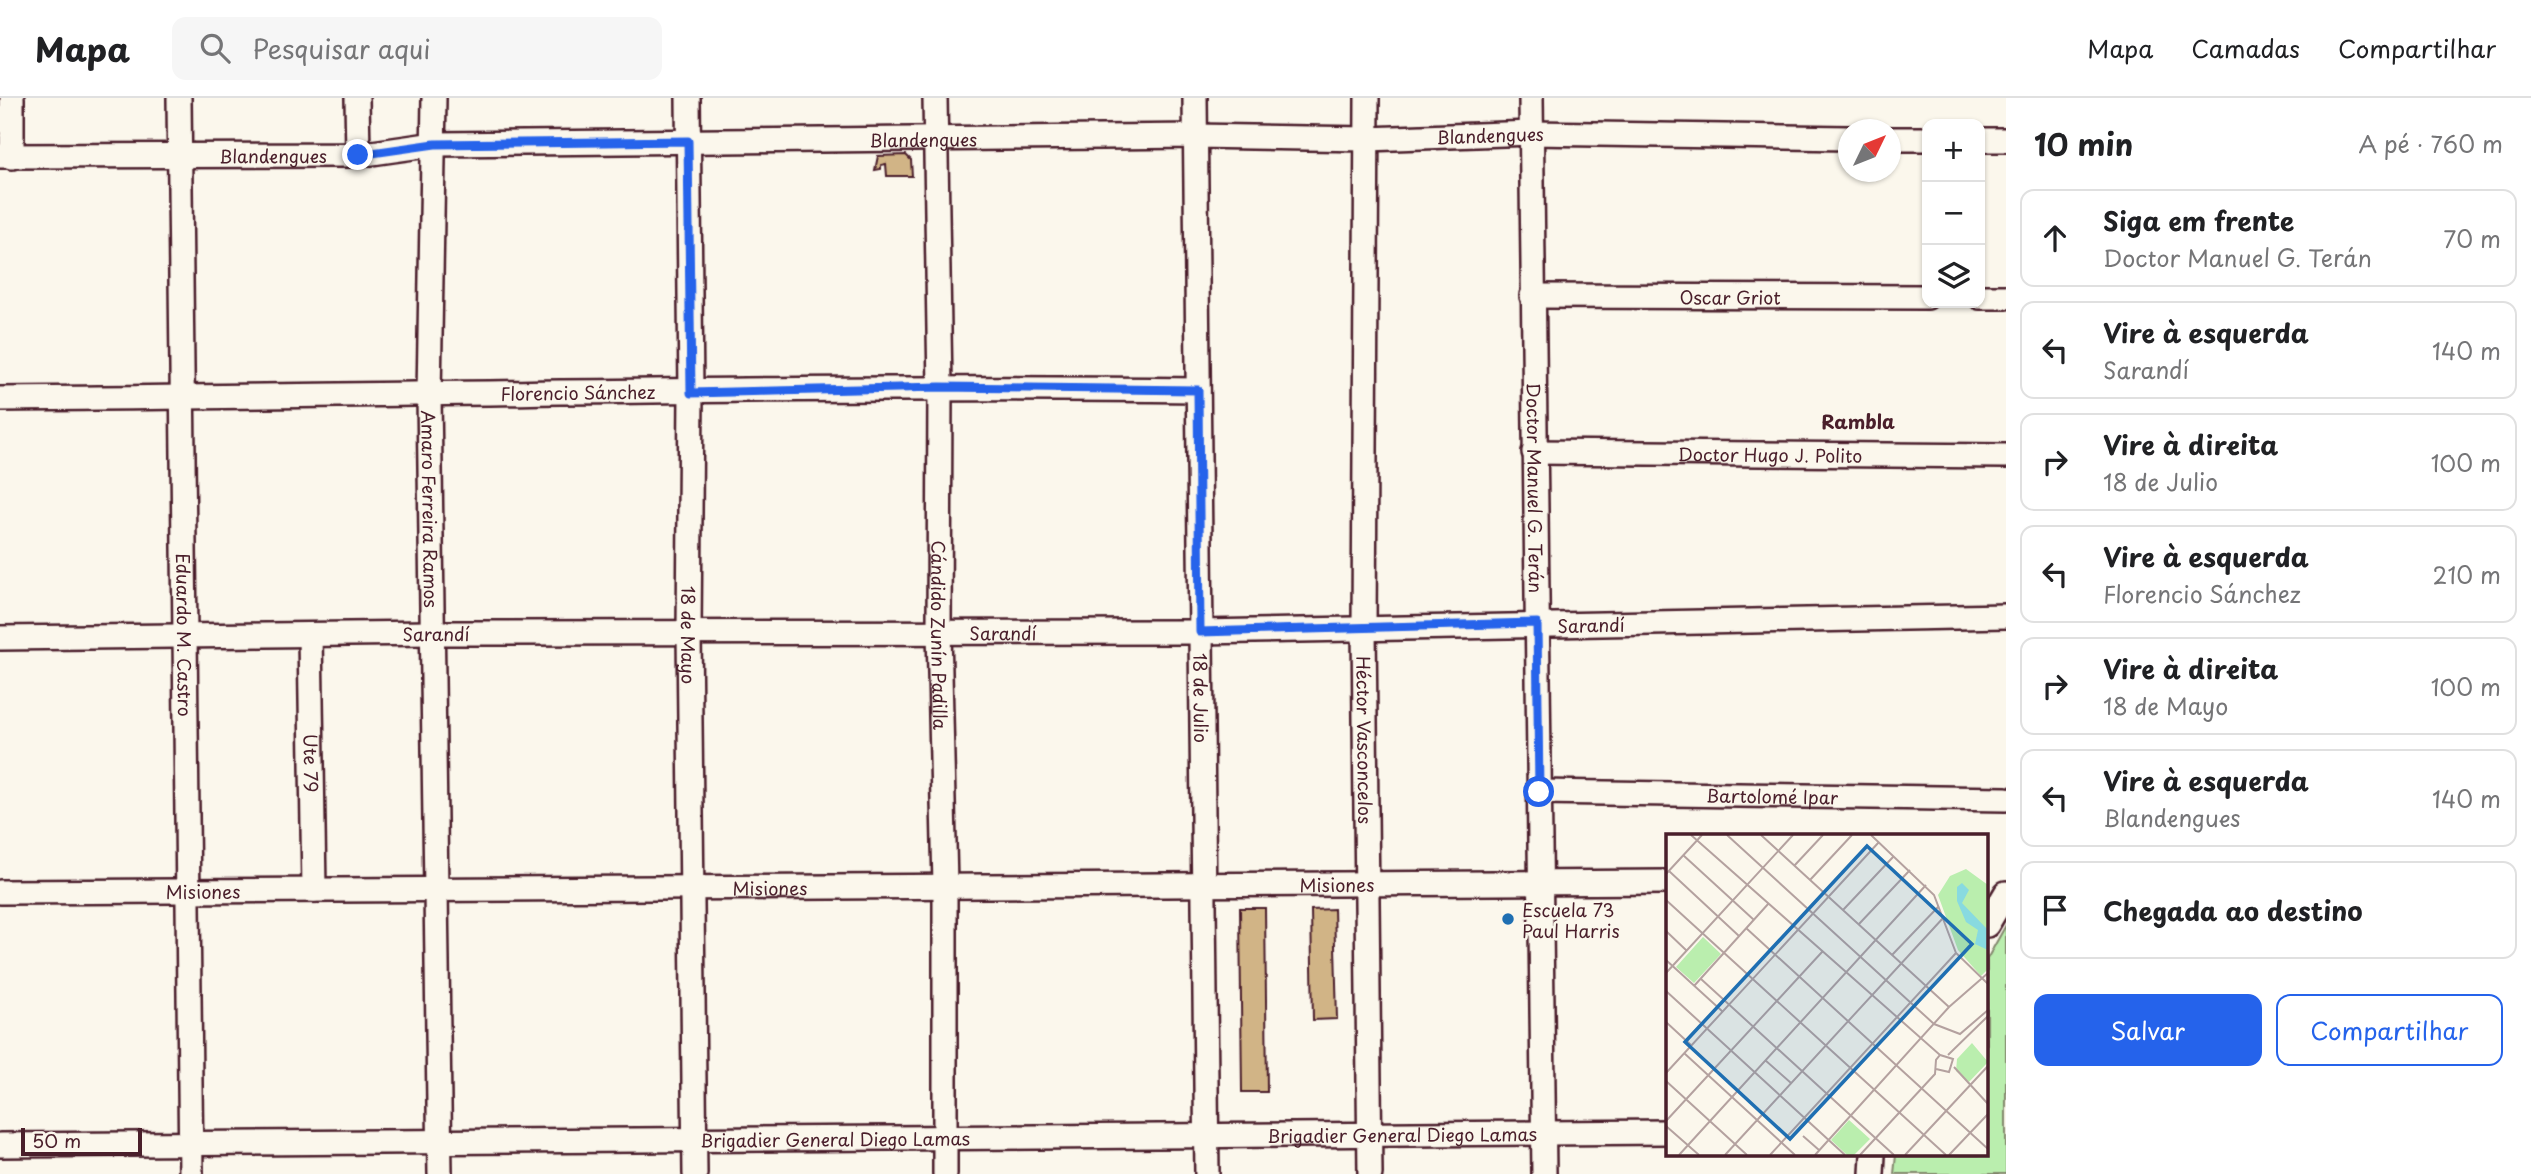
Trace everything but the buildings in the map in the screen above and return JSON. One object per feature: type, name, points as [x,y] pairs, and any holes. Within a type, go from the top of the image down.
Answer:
[{"type":"street","points":[[6,157],[12,98]]},
{"type":"street","name":"Eduardo M. Castro","points":[[179,98],[191,1174]]},
{"type":"street","points":[[357,98],[358,155]]},
{"type":"street","name":"Amaro Ferreira Ramos","points":[[434,98],[429,396],[440,1174]]},
{"type":"street","name":"18 de Mayo","points":[[688,98],[691,393],[689,632],[695,1174]]},
{"type":"street","name":"Cándido Zunín Padilla","points":[[935,98],[940,387],[939,631],[945,885],[945,1174]]},
{"type":"street","name":"18 de Julio","points":[[1195,98],[1207,1174]]},
{"type":"street","name":"Héctor Vasconcelos","points":[[1367,98],[1364,629],[1370,1174]]},
{"type":"street","name":"Doctor Manuel G. Terán","points":[[1531,98],[1544,1174]]},
{"type":"street","name":"Blandengues","points":[[6,157],[358,155],[435,144],[688,141],[1196,136],[1367,139],[1532,133],[1838,138]]},
{"type":"street","points":[[1901,139],[1922,139]]},
{"type":"street","points":[[1985,140],[2006,141]]},
{"type":"street","name":"Oscar Griot","points":[[1532,296],[1922,297]]},
{"type":"street","points":[[1985,297],[2006,297]]},
{"type":"street","name":"Florencio Sánchez","points":[[0,399],[691,393],[940,387],[1198,390]]},
{"type":"street","name":"Doctor Hugo J. Polito","points":[[1534,452],[2006,456]]},
{"type":"street","name":"Sarandí","points":[[0,638],[432,633],[1200,632],[1537,623],[2006,616]]},
{"type":"street","name":"Ute 79","points":[[310,635],[314,890]]},
{"type":"street","name":"Bartolomé Ipar","points":[[1539,792],[2006,799]]},
{"type":"street","name":"Misiones","points":[[0,892],[1666,882]]},
{"type":"street","points":[[1988,884],[2006,884]]},
{"type":"street","points":[[1988,923],[2006,893]]},
{"type":"street","name":"Brigadier General Diego Lamas","points":[[0,1145],[1666,1132]]},
{"type":"street","points":[[1872,1174],[1873,1156]]},
{"type":"green space","points":[[2006,925],[2006,1174],[1894,1174],[1896,1156],[1988,1156],[1988,957]]},
{"type":"place","name":"Escuela 73 Paul Harris","points":[[1508,919]]},
{"type":"district","name":"Rambla","points":[[1858,421]]},
{"type":"route","points":[[358,155],[435,144],[688,141],[691,393],[940,387],[1198,390],[1200,632],[1537,623],[1539,792]]}]
